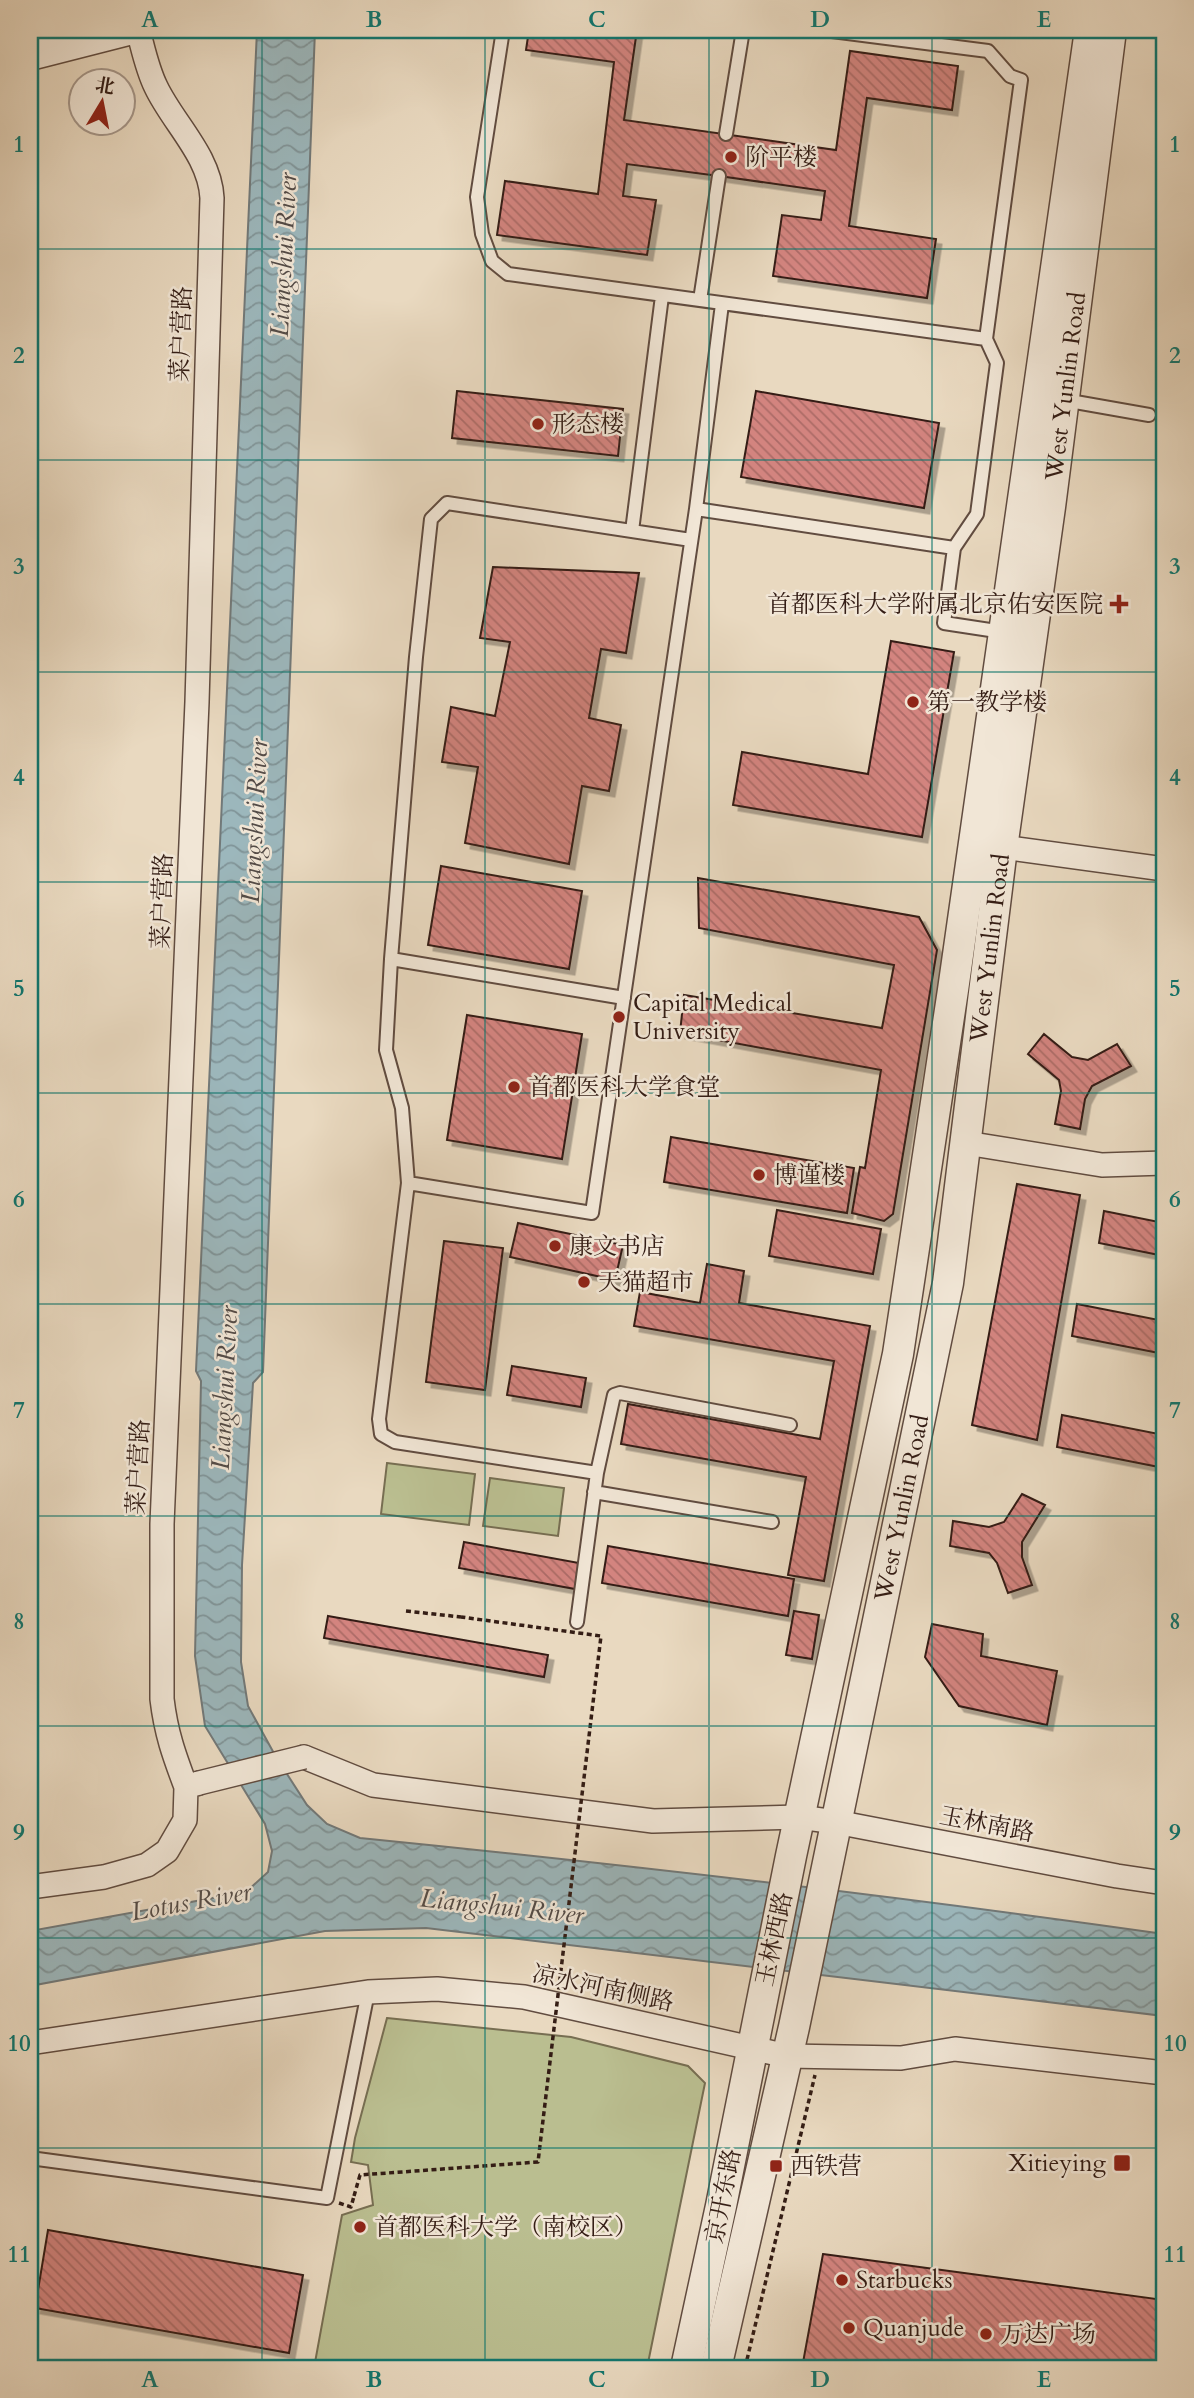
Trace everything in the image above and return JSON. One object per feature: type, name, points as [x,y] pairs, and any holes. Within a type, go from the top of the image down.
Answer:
[{"type":"street","points":[[30,55],[128,30]]},
{"type":"street","name":"菜户营路","points":[[30,1887],[104,1877],[148,1866],[167,1851],[185,1820],[193,1785],[169,1741],[162,1699],[162,1524],[197,702],[212,198],[211,186],[195,150],[154,85],[138,30]]},
{"type":"street","name":"West Yunlin Road","points":[[828,1860],[948,1283],[966,1143],[1003,632],[1090,30]]},
{"type":"street","name":"West Yunlin Road","points":[[791,1856],[898,1354],[988,845],[1063,400],[1111,30]]},
{"type":"street","points":[[988,845],[1164,869]]},
{"type":"street","points":[[966,1143],[1102,1165],[1164,1163]]},
{"type":"street","name":"玉林南路","points":[[193,1785],[303,1757],[373,1785],[653,1821],[799,1817],[1164,1883]]},
{"type":"street","name":"玉林西路","points":[[754,2035],[791,1856]]},
{"type":"street","name":"玉林西路","points":[[794,2027],[828,1860]]},
{"type":"street","name":"凉水河南侧路","points":[[30,2043],[368,1992],[437,1989],[524,1997],[754,2035],[787,2056],[901,2058],[955,2049],[1164,2073]]},
{"type":"street","name":"京开东路","points":[[716,2368],[794,2027]]},
{"type":"street","name":"京开东路","points":[[686,2368],[754,2035]]},
{"type":"lane","points":[[503,30],[477,197],[482,234],[492,261],[508,274],[986,339]]},
{"type":"lane","points":[[726,134],[743,30]]},
{"type":"lane","points":[[824,30],[988,51],[1010,76],[1021,80],[986,339],[997,363],[976,514],[954,548],[944,623],[1003,632]]},
{"type":"lane","points":[[700,300],[719,176]]},
{"type":"lane","points":[[632,531],[662,296]]},
{"type":"lane","points":[[408,1183],[592,1213],[691,540],[722,304]]},
{"type":"lane","points":[[1063,400],[1149,415]]},
{"type":"lane","points":[[597,1473],[395,1442],[381,1434],[379,1419],[408,1183],[402,1108],[386,1050],[416,657],[431,519],[447,503],[691,540]]},
{"type":"lane","points":[[695,509],[954,548]]},
{"type":"lane","points":[[391,960],[624,998]]},
{"type":"lane","points":[[577,1622],[597,1473],[614,1395],[620,1393],[790,1425]]},
{"type":"lane","points":[[594,1492],[772,1522]]},
{"type":"lane","points":[[30,2158],[327,2198],[368,1992]]},
{"type":"path","points":[[351,2207],[360,2175],[538,2162],[601,1636],[405,1611]]},
{"type":"path","points":[[546,2016],[557,2017]]},
{"type":"path","points":[[745,2368],[816,2071]]},
{"type":"green space","points":[[387,1463],[475,1474],[469,1525],[381,1514]]},
{"type":"green space","points":[[490,1478],[564,1488],[558,1536],[483,1526]]},
{"type":"green space","points":[[387,2018],[571,2037],[688,2066],[705,2083],[647,2368],[314,2368],[342,2215],[373,2205],[368,2165],[351,2162]]},
{"type":"water","name":"Liangshui River","points":[[257,30],[315,30],[263,1372],[253,1383],[242,1565],[241,1662],[248,1706],[307,1805],[327,1824],[360,1838],[763,1882],[1164,1934],[1164,2016],[426,1928],[325,1931],[30,1986],[30,1931],[246,1892],[268,1872],[272,1851],[265,1824],[205,1726],[195,1656],[201,1381],[196,1371]]},
{"type":"building","name":"阶平楼","points":[[529,30],[637,30],[624,120],[836,150],[850,51],[958,66],[952,110],[867,98],[849,226],[936,239],[927,298],[773,276],[782,215],[821,220],[825,191],[627,164],[623,196],[656,200],[647,255],[497,235],[505,181],[598,194],[614,62],[526,50]]},
{"type":"building","name":"形态楼","points":[[457,391],[623,409],[618,456],[452,438]]},
{"type":"building","points":[[756,391],[939,423],[924,508],[741,477]]},
{"type":"building","points":[[493,567],[639,573],[626,653],[601,649],[589,718],[621,725],[609,791],[582,786],[569,864],[465,843],[478,767],[442,762],[451,707],[495,716],[510,642],[480,638]]},
{"type":"building","name":"第一教学楼","points":[[891,641],[954,652],[922,837],[733,805],[742,752],[868,774]]},
{"type":"building","points":[[441,866],[582,891],[569,969],[428,945]]},
{"type":"building","points":[[698,878],[919,917],[937,950],[893,1214],[884,1221],[852,1213],[860,1167],[865,1168],[881,1070],[680,1033],[684,995],[882,1028],[894,965],[699,928]]},
{"type":"building","name":"首都医科大学食堂","points":[[467,1015],[582,1034],[562,1159],[447,1140]]},
{"type":"building","points":[[1044,1034],[1072,1057],[1088,1060],[1117,1044],[1131,1066],[1092,1086],[1085,1099],[1080,1129],[1055,1124],[1061,1091],[1059,1080],[1028,1054]]},
{"type":"building","name":"博谨楼","points":[[671,1137],[854,1168],[847,1213],[664,1182]]},
{"type":"building","points":[[1017,1184],[1080,1195],[1037,1440],[972,1425]]},
{"type":"building","points":[[777,1210],[881,1229],[873,1274],[769,1256]]},
{"type":"building","points":[[1104,1211],[1164,1223],[1164,1256],[1099,1243]]},
{"type":"building","points":[[518,1223],[623,1245],[615,1280],[510,1257]]},
{"type":"building","points":[[444,1241],[503,1248],[485,1390],[426,1382]]},
{"type":"building","points":[[707,1264],[744,1271],[739,1303],[870,1326],[824,1581],[788,1575],[806,1477],[621,1444],[628,1404],[820,1439],[834,1361],[634,1326],[640,1292],[700,1303]]},
{"type":"building","points":[[1077,1304],[1164,1321],[1164,1354],[1072,1336]]},
{"type":"building","points":[[512,1366],[586,1378],[581,1407],[507,1395]]},
{"type":"building","points":[[1062,1415],[1164,1435],[1164,1468],[1057,1447]]},
{"type":"building","points":[[1022,1494],[1045,1505],[1022,1542],[1022,1557],[1032,1585],[1008,1593],[997,1563],[989,1553],[950,1546],[953,1521],[989,1527],[1004,1522]]},
{"type":"building","points":[[464,1542],[579,1563],[575,1589],[459,1568]]},
{"type":"building","points":[[608,1546],[794,1579],[788,1616],[602,1583]]},
{"type":"building","points":[[794,1611],[819,1615],[812,1659],[786,1655]]},
{"type":"building","points":[[328,1616],[548,1655],[544,1677],[324,1638]]},
{"type":"building","points":[[932,1624],[983,1634],[981,1656],[1057,1671],[1047,1725],[959,1706],[925,1657]]},
{"type":"building","points":[[48,2230],[303,2275],[289,2353],[35,2308]]},
{"type":"building","name":"万达广场","points":[[823,2254],[1164,2300],[1164,2368],[802,2368]]},
{"type":"place","name":"阶平楼","points":[[731,157]]},
{"type":"place","name":"形态楼","points":[[538,424]]},
{"type":"place","name":"首都医科大学附属北京佑安医院","points":[[1119,604]]},
{"type":"place","name":"第一教学楼","points":[[913,702]]},
{"type":"place","name":"Capital Medical University","points":[[619,1017]]},
{"type":"place","name":"首都医科大学食堂","points":[[514,1087]]},
{"type":"place","name":"博谨楼","points":[[759,1175]]},
{"type":"place","name":"康文书店","points":[[555,1246]]},
{"type":"place","name":"天猫超市","points":[[584,1282]]},
{"type":"place","name":"Xitieying","points":[[1122,2163]]},
{"type":"place","name":"西铁营","points":[[776,2166]]},
{"type":"place","name":"首都医科大学（南校区）","points":[[360,2227]]},
{"type":"place","name":"Starbucks","points":[[842,2280]]},
{"type":"place","name":"Quanjude","points":[[849,2328]]},
{"type":"place","name":"万达广场","points":[[986,2334]]},
{"type":"water label","name":"Lotus River","points":[[191,1901]]}]
